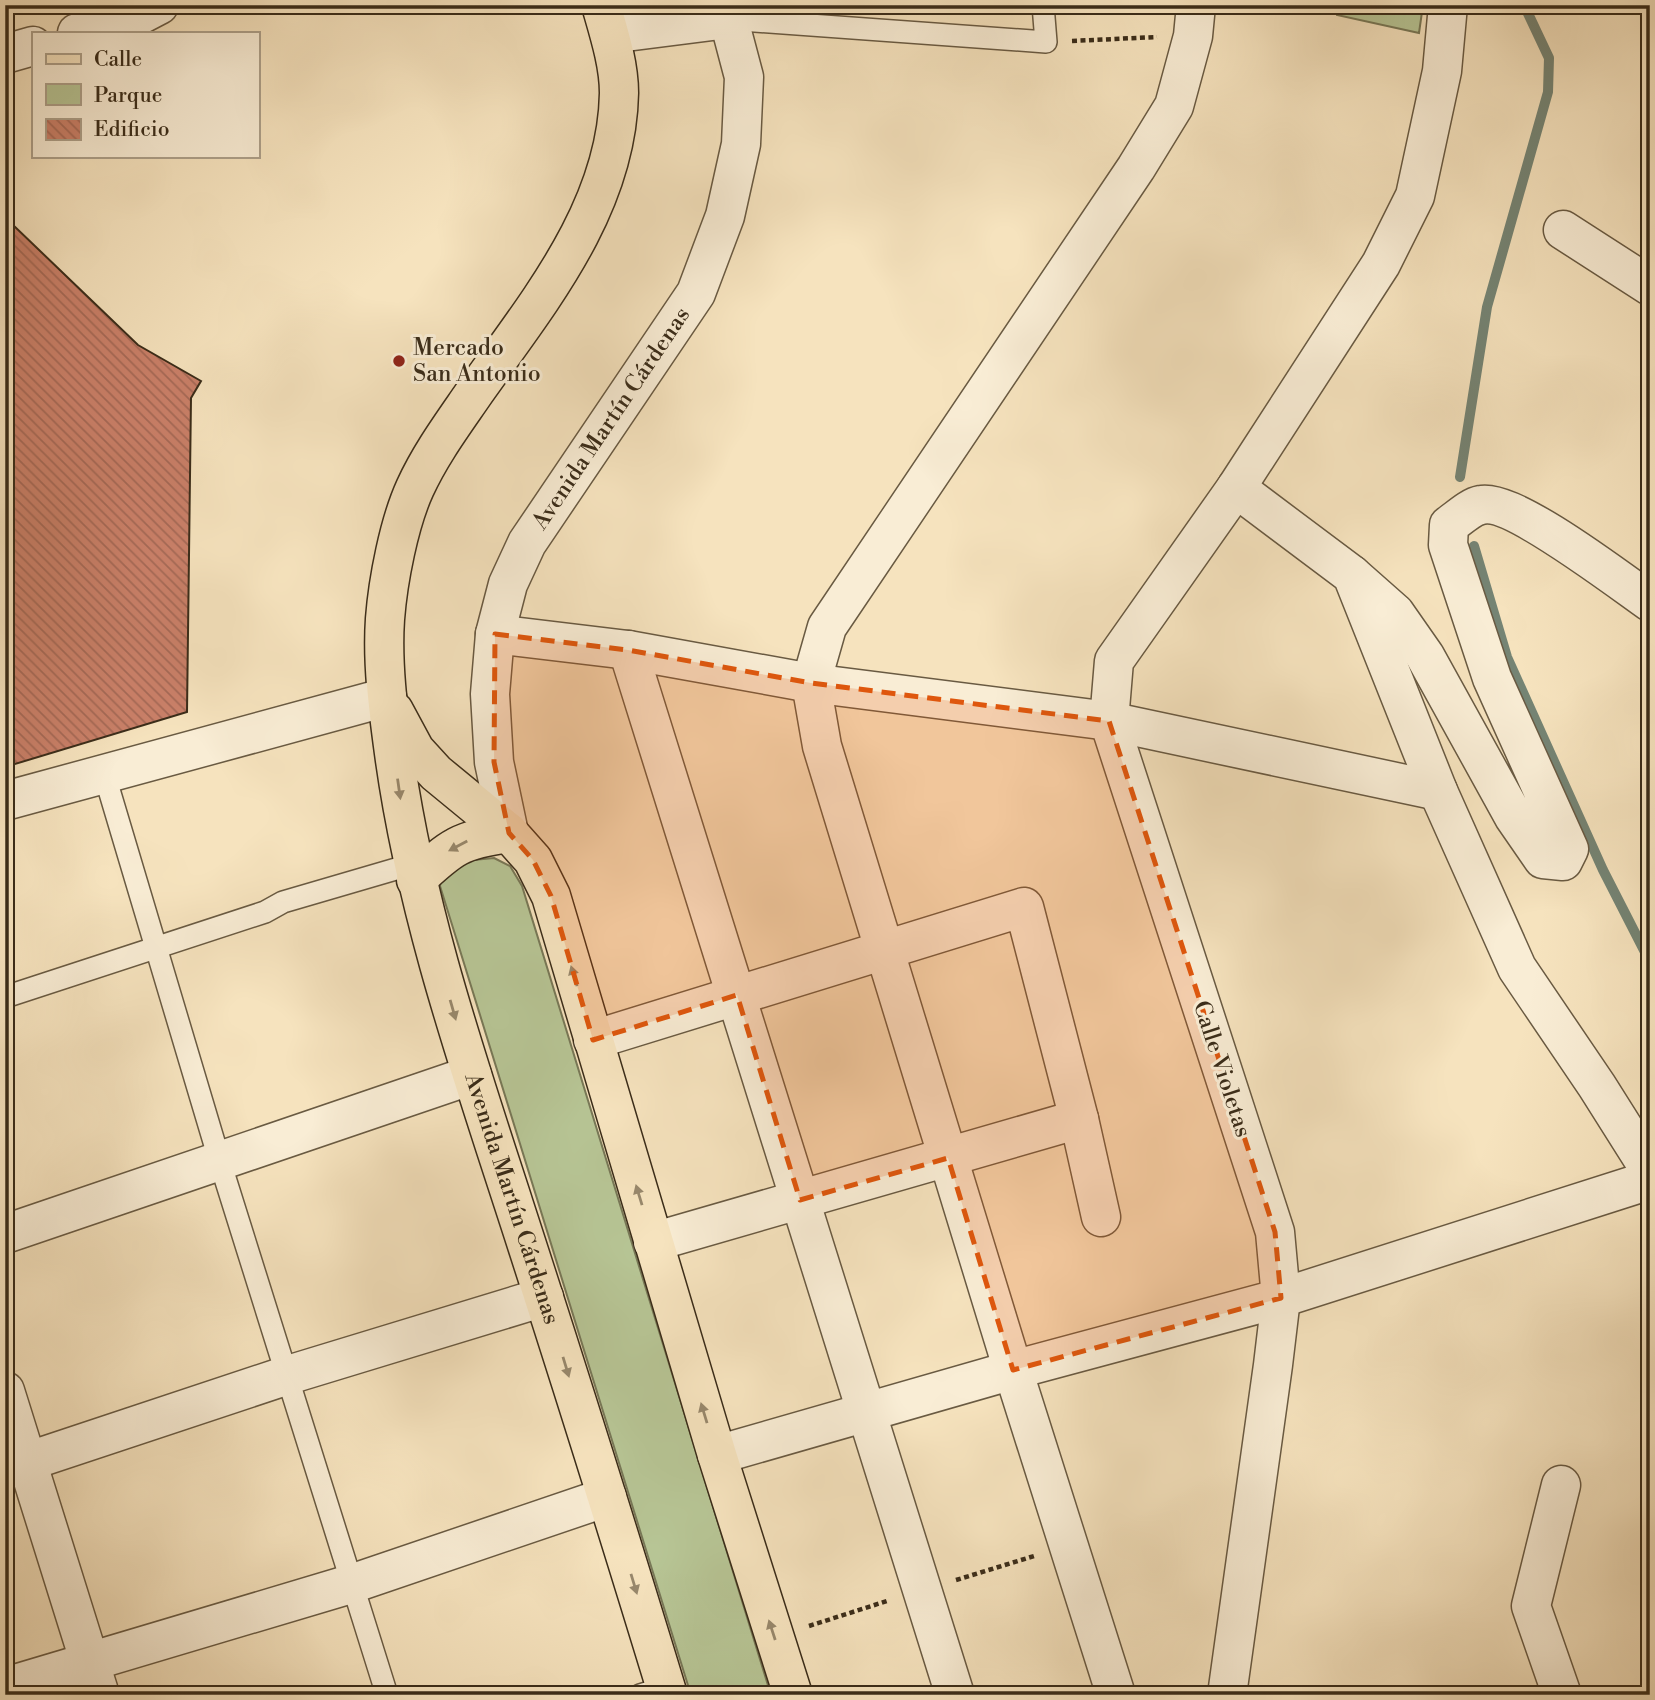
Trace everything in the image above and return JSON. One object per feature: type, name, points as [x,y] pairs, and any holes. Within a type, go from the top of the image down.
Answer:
[{"type":"main road","name":"Avenida Martín Cárdenas","points":[[605,20],[619,89],[615,142],[595,205],[550,285],[449,430],[414,489],[393,560],[385,620],[387,697],[402,810],[415,872],[472,1074],[607,1497],[658,1692]]},
{"type":"main road","name":"Avenida Martín Cárdenas","points":[[387,697],[415,750],[436,772],[509,833],[533,860],[551,896],[717,1455],[793,1695]]},
{"type":"main road","points":[[415,872],[473,838],[509,833]]},
{"type":"street","points":[[81,32],[138,16],[159,5]]},
{"type":"street","name":"Calle Violetas","points":[[1227,1695],[1281,1298],[1275,1232],[1109,721],[1114,662],[1236,488],[1381,264],[1415,196],[1442,71],[1448,5]]},
{"type":"street","points":[[605,20],[727,12]]},
{"type":"street","name":"Avenida Martín Cárdenas","points":[[509,833],[494,762],[490,694],[495,634],[508,584],[527,543],[695,293],[720,229],[741,144],[744,77],[727,12]]},
{"type":"street","points":[[1116,1695],[1013,1370],[822,746],[811,683],[827,627],[1136,168],[1174,106],[1194,20]]},
{"type":"street","points":[[5,54],[32,46]]},
{"type":"street","points":[[1563,230],[1650,286]]},
{"type":"street","points":[[1236,488],[1352,575],[1395,613],[1425,656],[1514,817],[1543,859],[1563,861],[1569,849],[1492,678],[1448,545],[1449,525],[1479,505],[1496,505],[1546,531],[1650,602]]},
{"type":"street","points":[[1352,575],[1438,791],[1517,968],[1650,1170]]},
{"type":"street","points":[[495,634],[628,650],[811,683],[1109,721],[1438,791]]},
{"type":"street","points":[[628,650],[737,995],[864,1413],[955,1695]]},
{"type":"street","points":[[5,801],[387,697]]},
{"type":"street","points":[[593,1040],[1024,907],[1079,1119],[1101,1217]]},
{"type":"street","points":[[5,1234],[472,1074]]},
{"type":"street","points":[[653,1242],[1079,1119]]},
{"type":"street","points":[[717,1455],[1013,1370],[1281,1298],[1650,1180]]},
{"type":"street","points":[[16,1466],[288,1376],[544,1297]]},
{"type":"street","points":[[5,1391],[16,1466],[94,1678]]},
{"type":"street","points":[[1561,1485],[1531,1606],[1562,1695]]},
{"type":"street","points":[[5,1687],[94,1678],[354,1583],[607,1497]]},
{"type":"lane","points":[[727,12],[1046,42],[1043,5]]},
{"type":"lane","points":[[104,772],[220,1162],[387,1695]]},
{"type":"lane","points":[[5,997],[264,912],[283,902],[415,872]]},
{"type":"path","points":[[1046,42],[1194,20]]},
{"type":"highlighted area","points":[[495,634],[628,650],[811,683],[1109,721],[1275,1232],[1281,1298],[1013,1370],[948,1158],[800,1200],[737,995],[593,1040],[551,896],[533,860],[509,833],[494,762]]},
{"type":"green space","points":[[1337,5],[1423,5],[1419,33],[1337,15]]},
{"type":"green space","points":[[494,858],[510,866],[522,886],[771,1695],[691,1695],[440,886],[442,869],[473,860]]},
{"type":"building","points":[[5,224],[12,224],[138,345],[201,381],[191,398],[187,712],[5,767]]},
{"type":"waterway","points":[[1460,477],[1487,307],[1548,92],[1549,58],[1524,5]]},
{"type":"waterway","points":[[1474,546],[1507,657],[1603,870],[1650,962]]},
{"type":"place","name":"Mercado San Antonio","points":[[399,361]]}]
